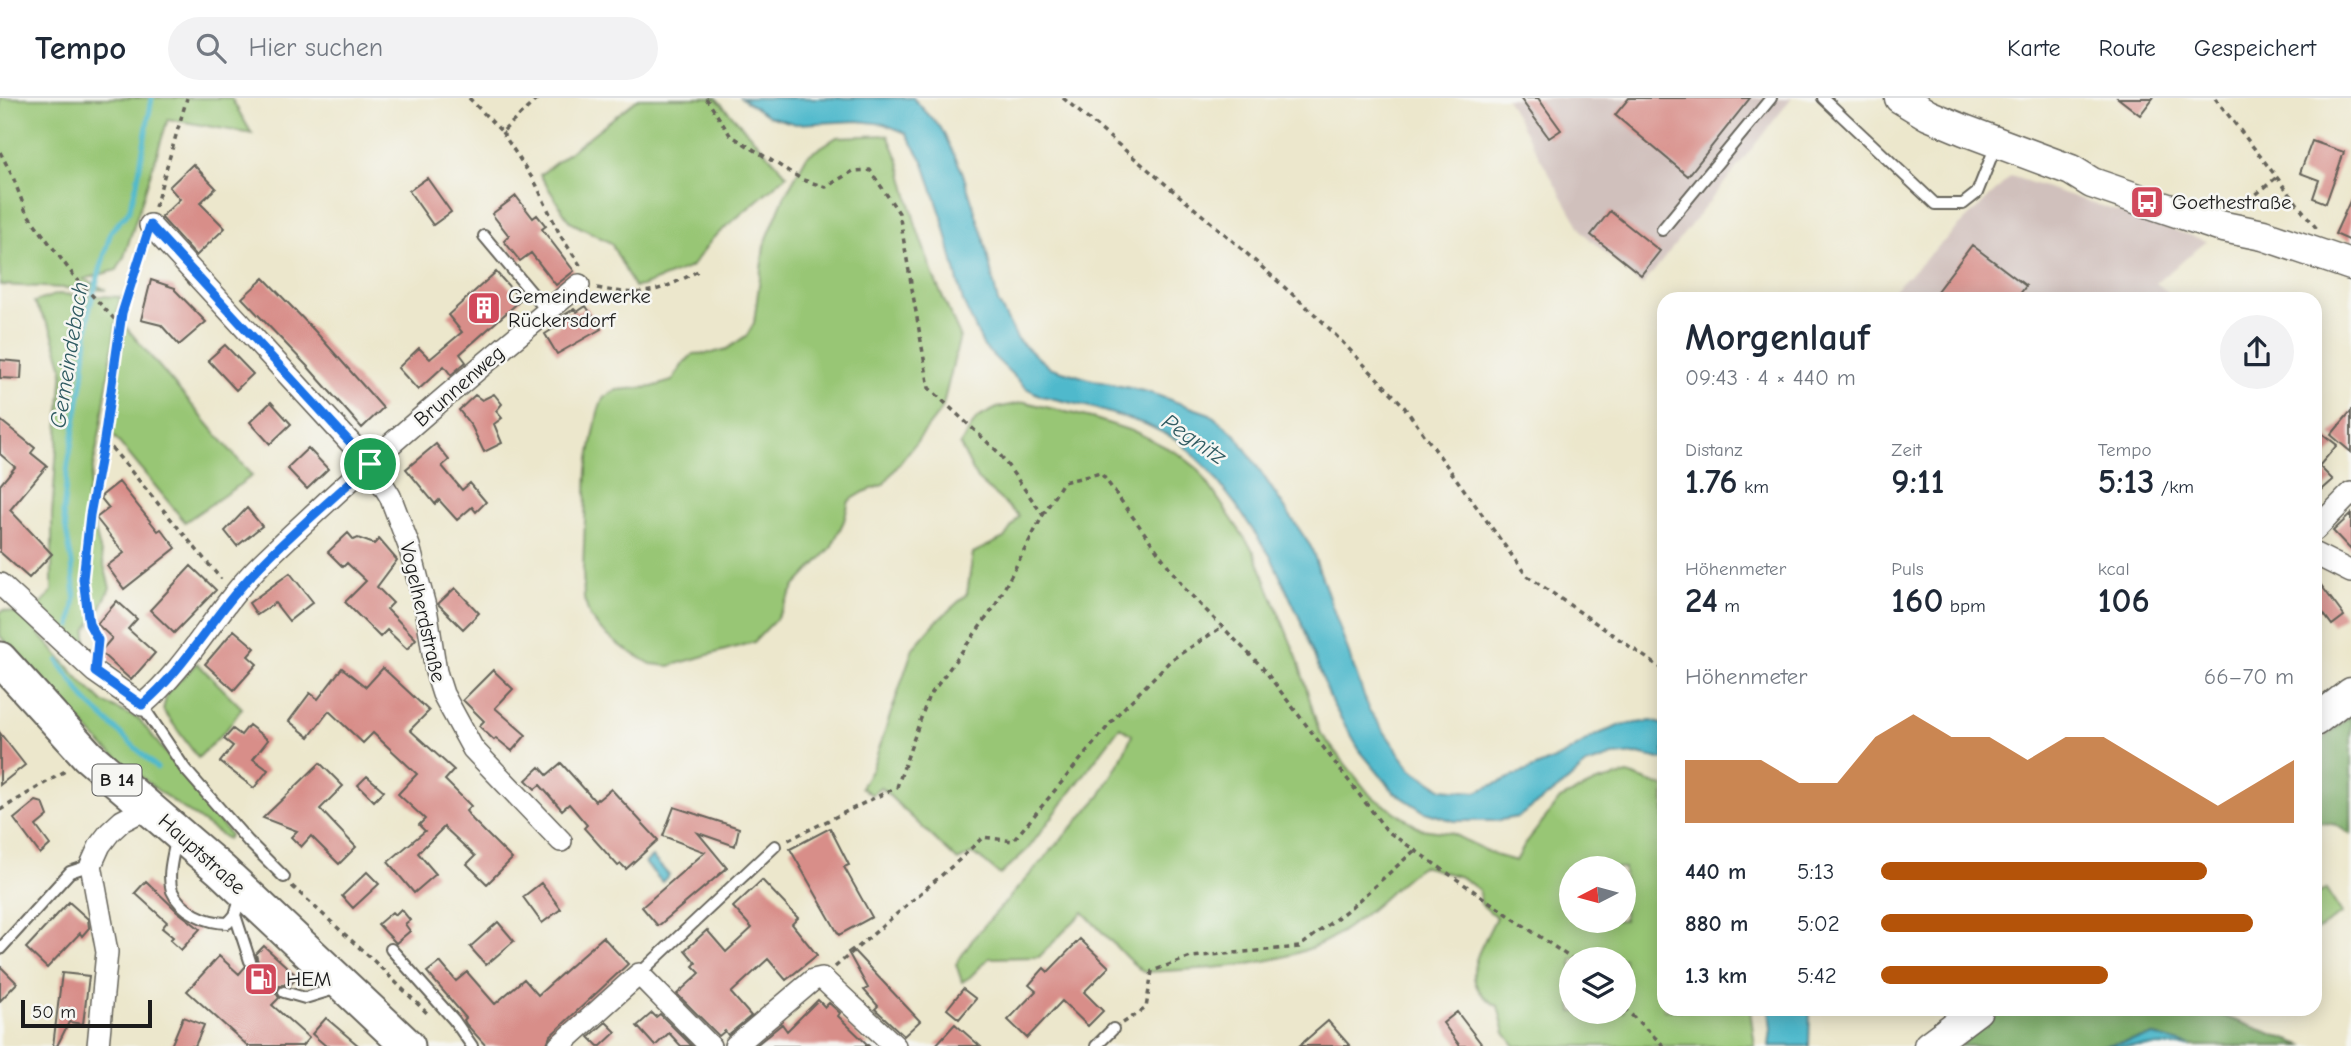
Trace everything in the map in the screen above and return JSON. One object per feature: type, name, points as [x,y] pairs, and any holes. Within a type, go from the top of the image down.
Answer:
[{"type":"main road","points":[[1900,98],[1928,115],[2071,170],[2092,183],[2219,226],[2263,235],[2351,265]]},
{"type":"main road","points":[[2071,170],[2095,169],[2151,185],[2232,215],[2263,235]]},
{"type":"main road","name":"Hauptstraße","points":[[0,659],[88,756],[177,831],[239,903],[345,985],[408,1046]]},
{"type":"main road","points":[[2322,716],[2351,693]]},
{"type":"main road","points":[[1938,1039],[1969,1016]]},
{"type":"street","name":"Vogelherdstraße","points":[[150,225],[370,464],[390,496],[409,546],[427,614],[436,672],[443,694],[473,749],[561,841]]},
{"type":"street","name":"Brunnenweg","points":[[142,705],[163,688],[234,594],[261,564],[425,414],[547,311],[586,286]]},
{"type":"street","points":[[2322,523],[2351,493]]},
{"type":"street","points":[[2322,558],[2351,572]]},
{"type":"street","points":[[2,588],[95,672],[142,705]]},
{"type":"street","points":[[98,1046],[107,952],[91,865],[100,845],[110,832],[122,821],[149,807]]},
{"type":"street","points":[[559,1046],[639,974],[710,1046]]},
{"type":"street","points":[[735,1046],[813,980],[822,978],[895,1046]]},
{"type":"lane","points":[[1662,230],[1771,98]]},
{"type":"lane","points":[[1822,98],[1935,204],[1963,204],[1977,193],[1997,143]]},
{"type":"lane","points":[[484,236],[547,311]]},
{"type":"lane","points":[[142,705],[185,769],[248,841],[284,877]]},
{"type":"lane","points":[[177,831],[170,876],[173,891],[193,913],[213,923],[228,923],[239,903]]},
{"type":"lane","points":[[639,974],[775,846]]},
{"type":"lane","points":[[0,949],[70,872],[91,865]]},
{"type":"lane","points":[[239,903],[250,961]]},
{"type":"lane","points":[[391,949],[454,1020],[472,1046]]},
{"type":"lane","points":[[284,992],[305,998],[345,985]]},
{"type":"lane","points":[[1096,1046],[1113,1029]]},
{"type":"path","points":[[95,672],[98,640],[89,624],[83,579],[90,515],[104,440],[120,325],[187,98]]},
{"type":"path","points":[[469,98],[502,132],[536,184],[586,286],[649,293],[673,285],[698,271]]},
{"type":"path","points":[[502,132],[538,98]]},
{"type":"path","points":[[706,98],[730,135],[803,180],[826,187],[853,170],[870,170],[899,213],[929,388],[998,453],[1043,515]]},
{"type":"path","points":[[1063,98],[1226,235],[1329,328],[1402,404],[1525,575],[1657,665]]},
{"type":"path","points":[[2215,98],[2318,230]]},
{"type":"path","points":[[0,152],[26,212],[74,276],[120,325]]},
{"type":"path","points":[[2232,215],[2277,177]]},
{"type":"path","points":[[104,440],[234,594]]},
{"type":"path","points":[[775,846],[897,787],[928,698],[995,606],[1063,482],[1101,473],[1185,589],[1262,667],[1387,831],[1559,950]]},
{"type":"path","points":[[822,978],[983,837],[1013,841],[1119,713],[1162,668],[1222,627]]},
{"type":"path","points":[[0,810],[88,756]]},
{"type":"path","points":[[1113,1029],[1146,1008],[1152,971],[1191,957],[1299,947],[1350,908],[1415,850]]},
{"type":"path","points":[[284,877],[433,1020]]},
{"type":"path","points":[[1636,1019],[1664,1046]]},
{"type":"shaded area","points":[[1506,98],[1792,98],[1642,286],[1583,233]]},
{"type":"shaded area","points":[[2011,176],[2207,241],[2156,283],[2168,292],[1891,292]]},
{"type":"green space","points":[[0,98],[231,98],[252,134],[168,119],[124,257],[117,270],[84,279],[106,290],[0,285]]},
{"type":"green space","points":[[639,98],[716,98],[787,175],[713,238],[691,267],[634,287],[611,243],[570,222],[540,175]]},
{"type":"green space","points":[[888,135],[899,161],[916,226],[935,280],[960,336],[942,409],[883,485],[849,501],[844,521],[831,548],[795,586],[777,618],[754,642],[669,666],[651,664],[620,646],[601,630],[590,617],[584,599],[587,469],[603,398],[617,390],[652,387],[672,381],[693,354],[727,349],[747,335],[754,323],[764,246],[784,197],[807,156],[837,137]]},
{"type":"green space","points":[[58,294],[120,297],[87,499],[110,588],[86,630],[86,656],[39,607],[52,591],[52,514],[63,368],[51,329],[34,302]]},
{"type":"green space","points":[[125,326],[252,476],[185,522],[111,433]]},
{"type":"green space","points":[[1025,402],[1095,419],[1138,433],[1179,454],[1198,469],[1254,552],[1298,660],[1319,731],[1371,796],[1421,829],[1451,833],[1495,855],[1516,861],[1526,843],[1560,799],[1597,782],[1628,774],[1657,784],[1657,1016],[1751,1016],[1755,1046],[1515,1046],[1505,1033],[1498,1006],[1484,997],[1474,976],[1479,953],[1496,917],[1481,904],[1479,890],[1461,877],[1422,866],[1339,933],[1304,951],[1282,957],[1236,966],[1143,972],[1083,912],[1039,957],[989,958],[962,982],[956,964],[975,936],[1100,796],[1132,735],[1120,727],[1028,849],[1000,875],[971,854],[958,861],[880,787],[872,795],[861,787],[872,769],[913,648],[935,623],[967,594],[973,553],[1004,538],[1019,516],[977,479],[960,445],[977,418],[997,408]]},
{"type":"green space","points":[[4,610],[22,615],[104,703],[139,719],[230,835],[227,839],[161,793],[105,748],[0,636],[0,612]]},
{"type":"green space","points":[[197,663],[242,708],[227,729],[198,758],[163,710],[167,693]]},
{"type":"green space","points":[[2351,715],[2351,835],[2336,825],[2322,822],[2322,740]]},
{"type":"green space","points":[[2326,889],[2342,914],[2322,927],[2322,892]]},
{"type":"green space","points":[[1995,1016],[2223,1016],[2305,1046],[2191,1046],[2154,1036],[2101,1046],[1960,1046]]},
{"type":"water","name":"Pegnitz","points":[[741,98],[913,98],[941,128],[962,171],[983,236],[998,302],[1018,340],[1049,367],[1148,392],[1210,414],[1236,435],[1311,547],[1369,710],[1410,768],[1442,789],[1476,792],[1562,756],[1596,735],[1621,725],[1652,721],[1657,723],[1657,758],[1638,754],[1613,756],[1586,765],[1562,786],[1518,817],[1495,821],[1454,821],[1425,812],[1394,792],[1360,751],[1332,703],[1300,619],[1271,557],[1208,469],[1178,440],[1145,424],[1090,407],[1041,396],[1026,388],[984,347],[963,302],[942,217],[923,161],[906,133],[884,124],[858,121],[796,124],[768,116]]},
{"type":"water","points":[[652,857],[669,875],[662,882],[645,863]]},
{"type":"water","points":[[1770,1016],[1810,1016],[1809,1046],[1769,1046]]},
{"type":"water","points":[[2154,1036],[2191,1046],[2101,1046]]},
{"type":"building","points":[[1520,98],[1538,98],[1561,130],[1549,138]]},
{"type":"building","points":[[1629,98],[1750,98],[1688,176],[1615,115]]},
{"type":"building","points":[[2118,98],[2153,98],[2140,115]]},
{"type":"building","points":[[2312,141],[2344,152],[2326,203],[2313,198],[2319,180],[2300,173]]},
{"type":"building","points":[[193,164],[216,188],[200,203],[225,228],[196,256],[161,217],[180,199],[169,187]]},
{"type":"building","points":[[427,178],[451,212],[433,225],[409,191]]},
{"type":"building","points":[[516,196],[533,218],[537,215],[546,226],[542,229],[574,271],[556,285],[531,253],[520,261],[504,241],[509,236],[492,214]]},
{"type":"building","points":[[2351,199],[2351,241],[2335,234]]},
{"type":"building","points":[[1610,211],[1660,251],[1641,275],[1591,235]]},
{"type":"building","points":[[1972,245],[2026,286],[2021,292],[1936,292]]},
{"type":"building","points":[[496,272],[521,300],[460,354],[466,362],[451,375],[444,366],[418,390],[398,368],[419,348],[430,359],[462,332],[448,315]]},
{"type":"building","points":[[264,278],[383,408],[362,428],[242,298]]},
{"type":"building","points":[[151,280],[175,288],[206,322],[179,345],[161,325],[141,320]]},
{"type":"building","points":[[586,306],[601,329],[557,354],[545,334],[564,322],[561,317]]},
{"type":"building","points":[[225,345],[253,374],[236,390],[208,360]]},
{"type":"building","points":[[0,360],[22,362],[21,379],[0,378]]},
{"type":"building","points":[[494,394],[502,404],[496,411],[502,418],[494,424],[502,443],[484,452],[472,427],[459,410],[475,395],[482,400]]},
{"type":"building","points":[[271,402],[291,424],[270,444],[250,422]]},
{"type":"building","points":[[2351,411],[2351,452],[2331,435]]},
{"type":"building","points":[[0,420],[35,448],[31,453],[47,466],[10,510],[52,554],[29,578],[0,552],[0,485],[15,467],[0,454]]},
{"type":"building","points":[[2322,433],[2337,445],[2322,462]]},
{"type":"building","points":[[436,444],[449,460],[442,466],[462,490],[470,483],[486,502],[476,512],[472,507],[457,520],[439,500],[435,504],[406,469]]},
{"type":"building","points":[[308,448],[328,469],[307,489],[287,468]]},
{"type":"building","points":[[2322,469],[2333,480],[2322,490]]},
{"type":"building","points":[[119,482],[158,531],[161,529],[176,548],[124,589],[107,566],[124,553],[96,518],[109,508],[100,497]]},
{"type":"building","points":[[247,508],[262,526],[237,546],[225,531]]},
{"type":"building","points":[[2351,514],[2351,550],[2333,531]]},
{"type":"building","points":[[348,533],[354,540],[358,538],[374,544],[379,539],[397,560],[377,587],[393,603],[387,609],[416,639],[407,649],[387,630],[380,637],[345,602],[366,581],[347,563],[343,567],[328,552]]},
{"type":"building","points":[[191,566],[216,590],[174,633],[150,610]]},
{"type":"building","points":[[290,573],[313,602],[289,621],[275,603],[257,615],[249,603]]},
{"type":"building","points":[[2322,586],[2344,616],[2332,625],[2322,612]]},
{"type":"building","points":[[455,588],[479,613],[463,629],[438,604]]},
{"type":"building","points":[[117,601],[137,619],[128,629],[155,653],[131,680],[100,652],[112,638],[97,624]]},
{"type":"building","points":[[234,630],[255,648],[248,656],[257,664],[234,690],[205,664]]},
{"type":"building","points":[[342,668],[366,687],[383,668],[429,711],[410,730],[454,770],[445,780],[471,806],[466,811],[473,820],[512,859],[487,884],[467,864],[475,856],[444,827],[418,853],[436,874],[414,893],[388,862],[425,831],[419,825],[425,819],[398,794],[417,774],[373,733],[363,743],[329,711],[309,737],[289,721],[310,693],[318,699]]},
{"type":"building","points":[[493,670],[513,689],[495,708],[526,735],[512,751],[496,738],[494,740],[479,726],[484,721],[463,700]]},
{"type":"building","points":[[249,725],[268,740],[253,759],[268,770],[254,788],[220,762],[233,746],[224,739],[233,729],[241,735]]},
{"type":"building","points":[[0,733],[25,765],[0,785]]},
{"type":"building","points":[[320,763],[343,786],[320,809],[356,847],[339,864],[311,836],[301,847],[291,837],[297,831],[263,818]]},
{"type":"building","points":[[561,763],[595,801],[611,789],[658,840],[626,869],[621,864],[618,866],[584,828],[587,825],[569,804],[562,810],[540,785],[535,789],[526,780],[540,767],[547,775]]},
{"type":"building","points":[[367,776],[384,791],[374,801],[358,785]]},
{"type":"building","points":[[36,801],[43,803],[48,816],[36,826],[50,845],[40,854],[14,819]]},
{"type":"building","points":[[674,807],[739,828],[735,846],[698,833],[727,868],[658,926],[642,907],[705,852],[663,836]]},
{"type":"building","points":[[830,828],[849,865],[844,867],[872,917],[839,935],[790,849]]},
{"type":"building","points":[[367,872],[379,884],[353,908],[342,896]]},
{"type":"building","points":[[762,880],[798,918],[792,924],[817,955],[786,980],[768,959],[731,993],[751,1016],[728,1035],[725,1031],[719,1036],[677,994],[700,973],[693,966],[696,963],[685,950],[707,930],[726,952],[752,928],[733,907]]},
{"type":"building","points":[[146,881],[200,929],[181,950],[170,940],[173,937],[162,928],[167,922],[135,893]]},
{"type":"building","points":[[541,883],[561,909],[542,923],[523,897]]},
{"type":"building","points":[[69,902],[88,919],[89,928],[82,936],[80,933],[47,968],[26,948]]},
{"type":"building","points":[[401,909],[410,920],[405,924],[410,931],[396,943],[378,924],[392,912],[395,915]]},
{"type":"building","points":[[498,922],[514,941],[486,965],[470,947]]},
{"type":"building","points":[[603,937],[628,964],[550,1036],[546,1046],[486,1046],[427,972],[440,962],[456,981],[467,972],[495,1004],[524,979],[538,995]]},
{"type":"building","points":[[1080,939],[1109,967],[1084,992],[1103,1011],[1088,1026],[1062,1001],[1027,1038],[1008,1020],[1036,991],[1029,985],[1044,968],[1048,972]]},
{"type":"building","points":[[264,946],[298,977],[290,985],[283,984],[278,987],[276,993],[279,998],[272,1005],[309,1038],[302,1046],[248,1046],[187,991],[219,956],[239,974],[245,967],[255,967],[258,962],[256,954]]},
{"type":"building","points":[[852,949],[920,1021],[904,1036],[875,1009],[878,1006],[864,990],[868,988],[848,952]]},
{"type":"building","points":[[0,966],[17,983],[0,1001]]},
{"type":"building","points":[[62,973],[89,976],[83,1024],[69,1022],[57,1046],[53,1046]]},
{"type":"building","points":[[963,989],[976,999],[959,1019],[947,1009]]},
{"type":"building","points":[[818,1000],[825,1007],[829,1003],[840,1013],[838,1016],[869,1046],[755,1046],[782,1024],[787,1031]]},
{"type":"building","points":[[1457,1012],[1483,1046],[1460,1046],[1443,1023]]},
{"type":"building","points":[[652,1013],[656,1017],[660,1014],[692,1046],[681,1046],[669,1033],[655,1046],[637,1026]]},
{"type":"building","points":[[183,1017],[204,1025],[195,1046],[171,1046]]},
{"type":"building","points":[[326,1018],[359,1046],[326,1046],[312,1034]]},
{"type":"building","points":[[1328,1021],[1350,1046],[1299,1046]]},
{"type":"building","points":[[606,1022],[616,1032],[598,1046],[589,1037]]},
{"type":"building","points":[[955,1024],[980,1046],[935,1046]]},
{"type":"waterway","name":"Gemeindebach","points":[[71,626],[75,597],[63,513],[68,464],[83,378],[90,306],[111,231],[129,211],[137,183],[152,98]]},
{"type":"waterway","name":"Gemeindebach","points":[[58,661],[87,702],[157,768]]},
{"type":"place","name":"Goethestraße","points":[[2147,202]]},
{"type":"place","name":"Gemeindewerke Rückersdorf","points":[[484,308]]},
{"type":"place","name":"HEM","points":[[261,979]]},
{"type":"route","points":[[150,225],[370,464],[261,564],[234,594],[163,688],[142,705],[95,672],[98,640],[89,624],[83,579],[90,515],[122,313],[150,225]]}]
